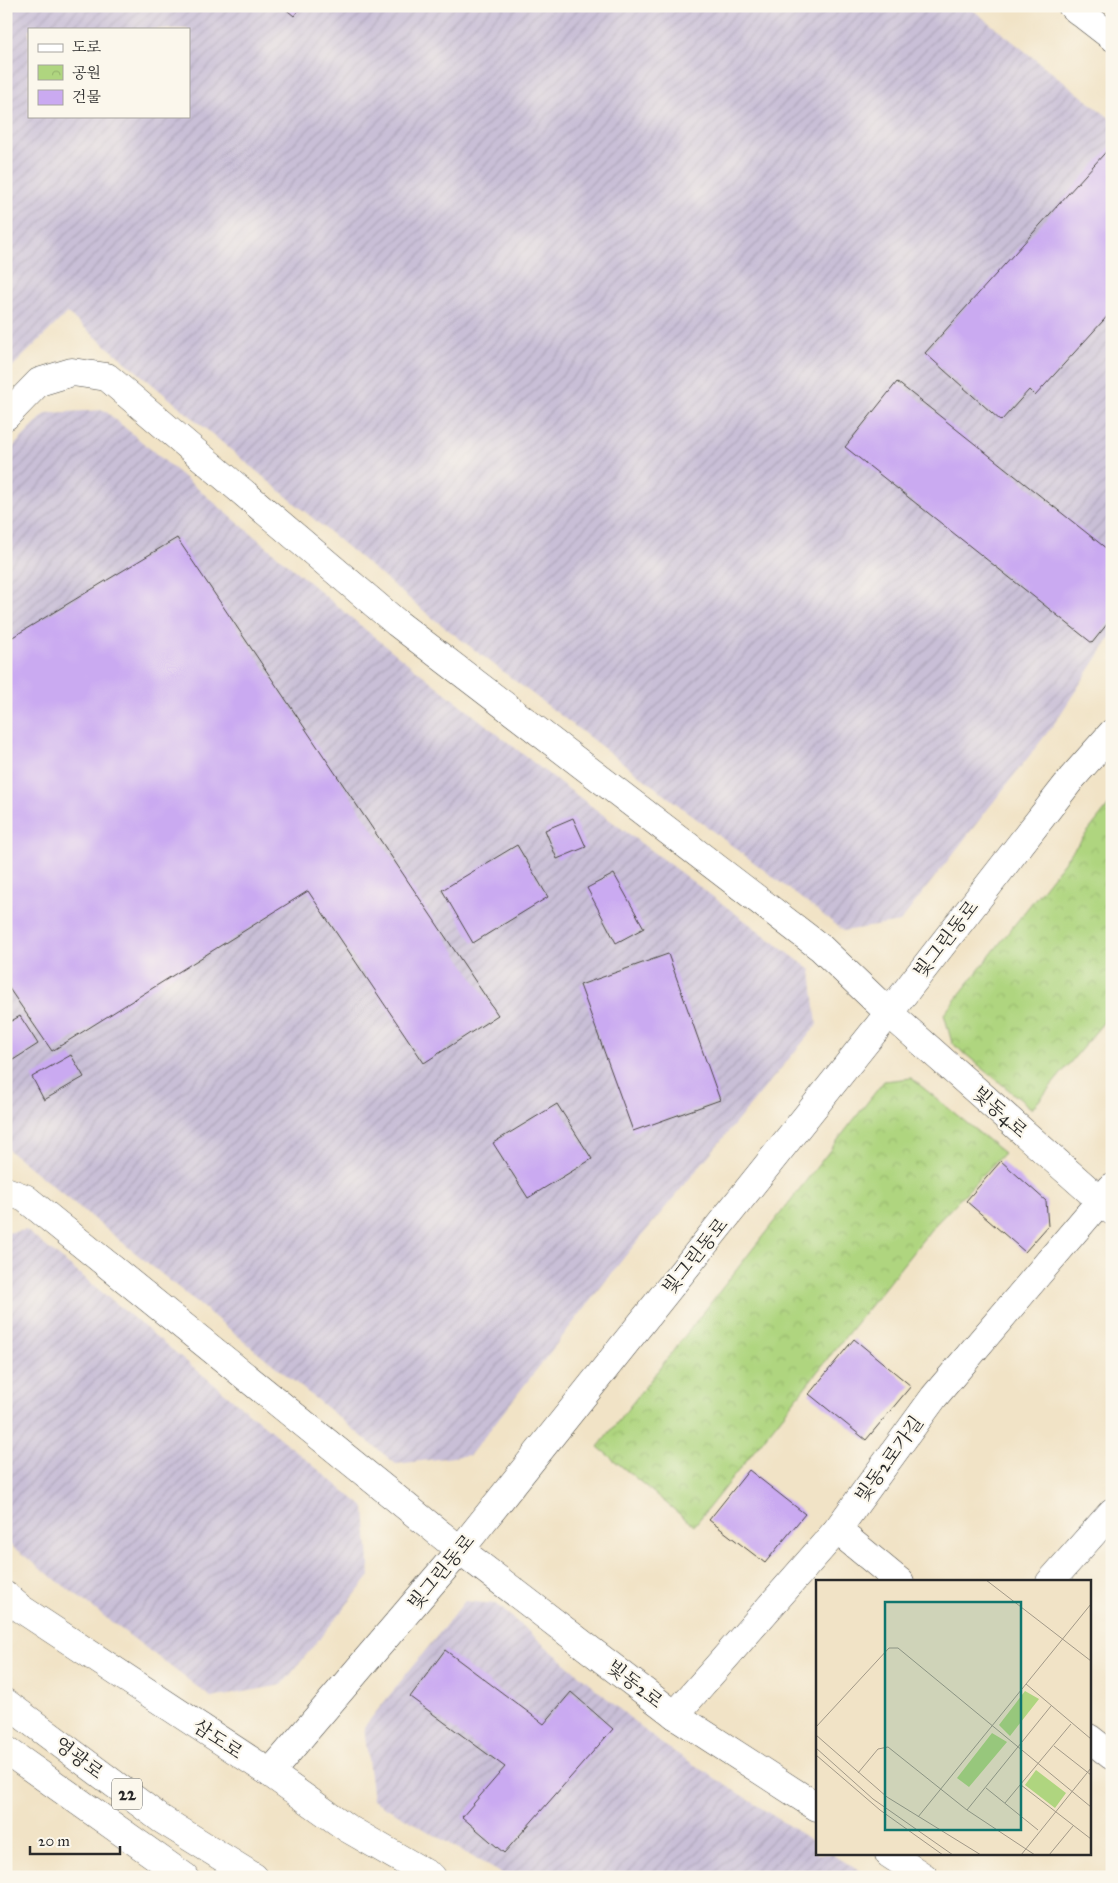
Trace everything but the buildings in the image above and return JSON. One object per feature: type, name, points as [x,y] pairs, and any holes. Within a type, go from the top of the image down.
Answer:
[{"type":"street","points":[[1072,6],[1112,37]]},
{"type":"street","name":"빛동4로","points":[[6,416],[38,382],[72,372],[108,377],[397,623],[821,948],[889,1013],[1108,1200]]},
{"type":"street","name":"빛그린동로","points":[[270,1773],[460,1550],[889,1013],[1072,778],[1112,733]]},
{"type":"street","name":"빛동2로","points":[[6,1191],[24,1198],[460,1550],[675,1715],[816,1806]]},
{"type":"street","name":"빛동2로가길","points":[[675,1715],[837,1530],[934,1397],[1108,1200]]},
{"type":"street","points":[[1052,1580],[1112,1512]]},
{"type":"street","points":[[837,1530],[898,1580]]},
{"type":"street","name":"삼도로","points":[[6,1596],[20,1608],[270,1773],[347,1828],[432,1877]]},
{"type":"street","name":"영광로","points":[[6,1703],[161,1819],[254,1877]]},
{"type":"street","points":[[1090,1739],[1112,1756]]},
{"type":"street","name":"영광로","points":[[6,1750],[184,1877]]},
{"type":"street","points":[[892,1856],[924,1877]]},
{"type":"shaded area","points":[[6,6],[968,6],[1112,120],[1112,635],[1054,724],[900,922],[844,931],[430,616],[67,313],[6,373]]},
{"type":"shaded area","points":[[104,410],[367,631],[543,770],[811,970],[817,1025],[626,1255],[470,1455],[396,1464],[6,1148],[6,454],[46,413]]},
{"type":"shaded area","points":[[26,1230],[365,1508],[370,1576],[282,1685],[212,1698],[6,1542],[6,1233]]},
{"type":"shaded area","points":[[465,1601],[496,1604],[656,1740],[816,1843],[816,1856],[836,1856],[868,1877],[508,1877],[373,1800],[364,1727]]},
{"type":"green space","points":[[1112,801],[1112,1012],[1032,1109],[952,1043],[944,1014]]},
{"type":"green space","points":[[911,1078],[1004,1153],[933,1227],[694,1526],[598,1447],[884,1081]]}]
